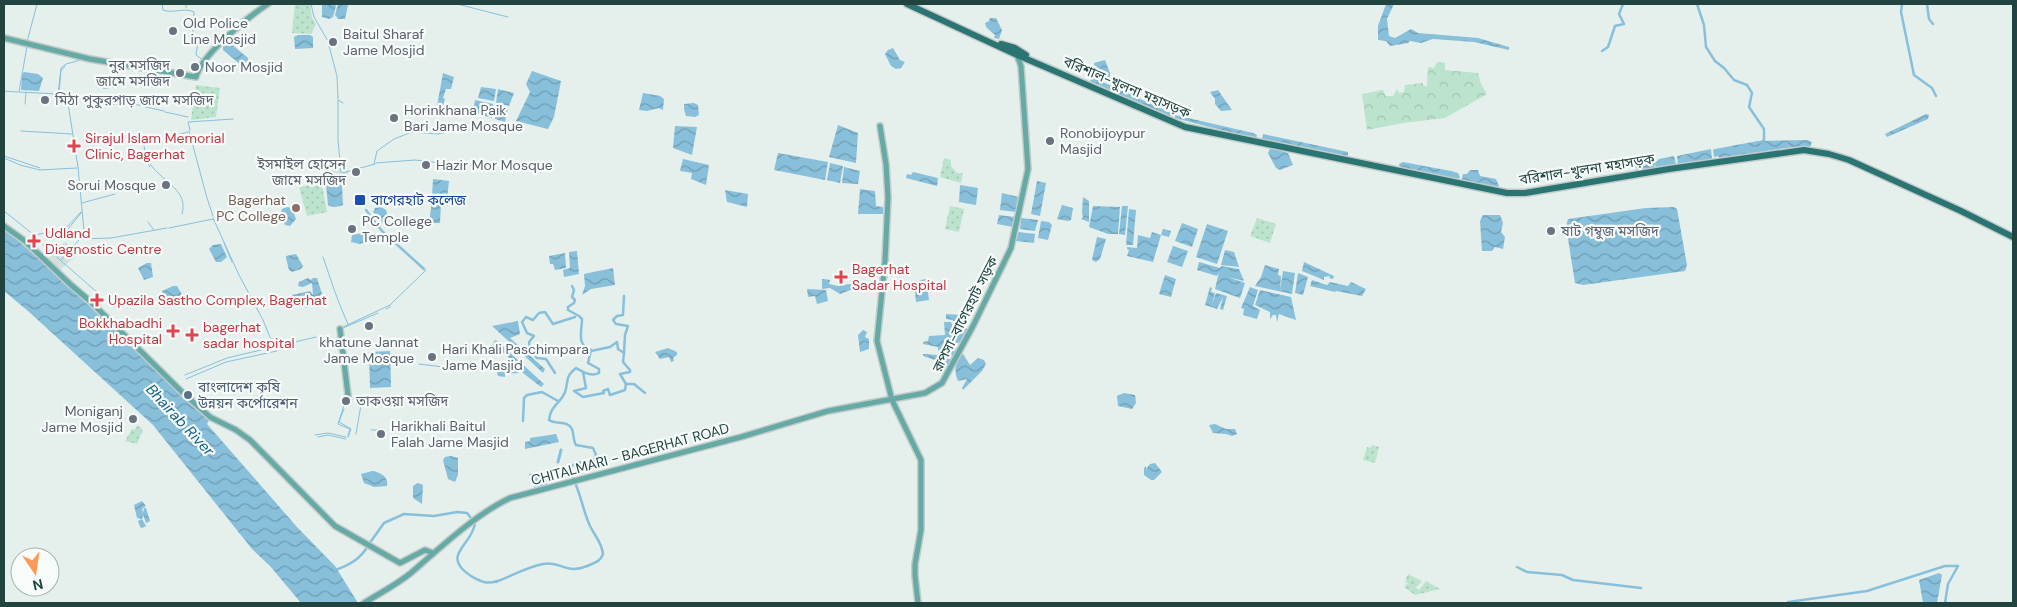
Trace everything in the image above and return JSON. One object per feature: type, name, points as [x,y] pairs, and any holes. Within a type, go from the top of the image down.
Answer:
[{"type":"highway","name":"বরিশাল-খুলনা মহাসড়ক","points":[[907,4],[1185,127],[1506,193],[1525,193],[1775,153],[1812,151],[1845,159],[1886,176],[2013,237]]},
{"type":"highway","name":"বরিশাল-খুলনা মহাসড়ক","points":[[1015,52],[1044,66]]},
{"type":"main road","points":[[4,38],[90,58],[196,77],[201,65],[213,51],[268,4]]},
{"type":"main road","name":"রূপসা-বাগেরহাট সড়ক","points":[[892,400],[926,393],[942,383],[973,326],[1011,248],[1028,169],[1021,66],[1015,52]]},
{"type":"main road","points":[[880,126],[886,164],[888,197],[885,262],[877,341],[892,400],[921,460],[921,530],[915,564],[918,603]]},
{"type":"main road","points":[[4,226],[25,241],[210,417],[236,430],[275,464],[335,526],[400,563],[424,550],[433,552]]},
{"type":"main road","points":[[340,329],[348,395]]},
{"type":"main road","name":"CHITALMARI - BAGERHAT ROAD","points":[[364,603],[399,582],[433,552],[470,524],[501,502],[510,498],[732,439],[828,411],[892,400]]},
{"type":"shaded area","points":[[336,162],[343,163],[348,172],[347,178],[341,182],[331,174],[331,167]]},
{"type":"shaded area","points":[[65,242],[80,253],[56,273],[44,262]]},
{"type":"green space","points":[[295,4],[310,4],[312,18],[316,24],[311,34],[292,33]]},
{"type":"green space","points":[[1437,62],[1445,63],[1445,70],[1478,73],[1481,84],[1487,94],[1445,118],[1367,130],[1362,94],[1383,90],[1386,96],[1393,96],[1397,89],[1399,93],[1404,92],[1405,85],[1423,83],[1423,86],[1427,86],[1428,67],[1434,68]]},
{"type":"green space","points":[[196,85],[220,88],[216,117],[191,120]]},
{"type":"green space","points":[[944,158],[951,160],[951,166],[957,173],[963,173],[961,183],[940,177]]},
{"type":"green space","points":[[319,183],[322,185],[327,212],[307,216],[299,187]]},
{"type":"green space","points":[[950,206],[964,209],[959,232],[945,229]]},
{"type":"green space","points":[[1257,218],[1276,224],[1270,243],[1250,236]]},
{"type":"green space","points":[[138,425],[143,430],[137,444],[125,441],[132,429],[134,430]]},
{"type":"green space","points":[[1372,445],[1379,447],[1375,463],[1363,460],[1367,447],[1370,448]]},
{"type":"green space","points":[[1408,574],[1422,581],[1415,587],[1419,590],[1426,581],[1440,589],[1415,595],[1404,587],[1408,583],[1405,582]]},
{"type":"water","points":[[322,4],[334,4],[336,6],[333,17],[329,19],[322,17]]},
{"type":"water","points":[[338,4],[348,5],[345,19],[338,19],[335,15]]},
{"type":"water","points":[[1386,4],[1394,4],[1387,19],[1389,36],[1395,38],[1411,29],[1418,33],[1478,38],[1509,47],[1509,50],[1474,42],[1433,39],[1421,43],[1410,41],[1390,46],[1386,41],[1378,40],[1378,26]]},
{"type":"water","points":[[990,18],[996,18],[1002,30],[999,39],[994,38],[995,35],[986,27],[985,23]]},
{"type":"water","points":[[310,35],[313,37],[313,48],[295,49],[294,37]]},
{"type":"water","points":[[230,43],[248,58],[243,65],[223,50],[223,45]]},
{"type":"water","points":[[893,48],[900,60],[905,62],[901,68],[896,69],[891,66],[885,54]]},
{"type":"water","points":[[1105,60],[1110,73],[1110,79],[1106,80],[1097,77],[1094,63]]},
{"type":"water","points":[[532,71],[561,81],[554,117],[548,129],[516,121],[530,92],[526,84]]},
{"type":"water","points":[[24,72],[38,74],[43,78],[39,91],[21,90],[22,74]]},
{"type":"water","points":[[443,73],[454,77],[451,89],[446,89],[443,106],[437,106]]},
{"type":"water","points":[[117,77],[121,79],[122,83],[118,87],[104,89],[99,86],[99,80]]},
{"type":"water","points":[[1092,77],[1173,114],[1172,119],[1090,81]]},
{"type":"water","points":[[481,87],[496,89],[494,101],[478,98]]},
{"type":"water","points":[[498,89],[514,93],[509,106],[496,103]]},
{"type":"water","points":[[1218,90],[1232,110],[1221,111],[1215,104],[1215,99],[1210,92]]},
{"type":"water","points":[[643,93],[660,96],[664,99],[663,110],[659,108],[647,111],[639,110]]},
{"type":"water","points":[[475,100],[493,104],[492,118],[473,112]]},
{"type":"water","points":[[694,103],[698,105],[699,115],[695,117],[686,116],[684,104]]},
{"type":"water","points":[[496,105],[508,108],[505,122],[495,119]]},
{"type":"water","points":[[1926,114],[1929,115],[1928,119],[1887,137],[1885,134]]},
{"type":"water","points":[[1175,115],[1253,133],[1257,135],[1256,139],[1175,118]]},
{"type":"water","points":[[838,125],[858,133],[856,163],[829,157]]},
{"type":"water","points":[[675,126],[697,127],[692,155],[673,148]]},
{"type":"water","points":[[1263,134],[1348,152],[1348,156],[1262,139]]},
{"type":"water","points":[[1807,140],[1812,142],[1810,147],[1786,148],[1720,158],[1718,156],[1714,157],[1713,150],[1715,149],[1758,141]]},
{"type":"water","points":[[1273,148],[1288,153],[1293,165],[1280,170],[1276,168],[1268,153]]},
{"type":"water","points":[[1711,149],[1712,159],[1678,164],[1677,156]]},
{"type":"water","points":[[778,153],[828,162],[825,180],[774,170]]},
{"type":"water","points":[[1674,156],[1676,164],[1656,168],[1655,164],[1654,168],[1637,170],[1635,164],[1643,162],[1645,166],[1647,163],[1655,163],[1659,159]]},
{"type":"water","points":[[683,159],[709,165],[706,185],[691,179],[692,173],[680,171]]},
{"type":"water","points":[[1403,162],[1451,171],[1458,173],[1460,177],[1457,180],[1400,169],[1399,164]]},
{"type":"water","points":[[830,163],[843,166],[840,183],[827,180]]},
{"type":"water","points":[[844,167],[860,171],[858,184],[842,183]]},
{"type":"water","points":[[1470,170],[1478,170],[1480,176],[1496,179],[1499,186],[1496,188],[1461,182],[1463,174],[1467,174]]},
{"type":"water","points":[[913,172],[938,178],[937,186],[906,178],[907,174],[911,175]]},
{"type":"water","points":[[433,179],[449,181],[447,199],[432,196]]},
{"type":"water","points":[[1037,181],[1046,183],[1040,216],[1031,214]]},
{"type":"water","points":[[340,183],[342,185],[343,205],[331,207],[328,205],[326,185]]},
{"type":"water","points":[[960,185],[978,188],[976,205],[959,202]]},
{"type":"water","points":[[860,189],[875,191],[876,206],[883,207],[883,214],[858,214]]},
{"type":"water","points":[[725,190],[748,194],[747,207],[727,202]]},
{"type":"water","points":[[1002,193],[1019,197],[1016,212],[1000,210]]},
{"type":"water","points":[[1083,197],[1089,201],[1089,222],[1081,219],[1083,217]]},
{"type":"water","points":[[432,201],[441,204],[440,223],[429,223]]},
{"type":"water","points":[[1062,205],[1073,208],[1071,220],[1057,219]]},
{"type":"water","points":[[1093,206],[1120,207],[1118,234],[1108,234],[1089,227]]},
{"type":"water","points":[[1122,206],[1128,206],[1125,235],[1119,234]]},
{"type":"water","points":[[381,207],[386,210],[389,220],[385,224],[373,212],[375,208]]},
{"type":"water","points":[[1674,207],[1677,209],[1687,265],[1685,271],[1583,285],[1575,283],[1566,226],[1568,219],[1646,208]]},
{"type":"water","points":[[292,208],[296,219],[290,226],[285,225],[280,214],[282,209]]},
{"type":"water","points":[[1129,209],[1136,210],[1133,245],[1126,245]]},
{"type":"water","points":[[999,215],[1015,217],[1013,227],[997,224]]},
{"type":"water","points":[[1483,215],[1500,215],[1503,223],[1501,232],[1505,237],[1503,249],[1495,247],[1492,251],[1482,251],[1480,221]]},
{"type":"water","points":[[1021,218],[1038,220],[1035,231],[1020,229]]},
{"type":"water","points":[[1041,221],[1049,222],[1052,225],[1048,240],[1038,238]]},
{"type":"water","points":[[1182,223],[1198,229],[1192,247],[1175,241]]},
{"type":"water","points":[[1207,224],[1228,231],[1217,264],[1196,257]]},
{"type":"water","name":"Bhairab River","points":[[4,229],[57,275],[209,420],[207,424],[297,527],[335,566],[358,603],[301,603],[270,566],[252,549],[153,425],[4,291]]},
{"type":"water","points":[[1163,229],[1171,231],[1169,237],[1161,235]]},
{"type":"water","points":[[1019,232],[1035,234],[1034,243],[1015,241]]},
{"type":"water","points":[[1152,232],[1161,235],[1153,262],[1127,256],[1129,250],[1127,247],[1137,248],[1138,235],[1150,238]]},
{"type":"water","points":[[366,233],[368,241],[360,244],[351,242],[352,235]]},
{"type":"water","points":[[1097,237],[1106,239],[1100,259],[1096,262],[1092,260]]},
{"type":"water","points":[[221,244],[227,257],[221,262],[216,262],[209,249],[213,245]]},
{"type":"water","points":[[1173,246],[1188,251],[1182,267],[1167,262]]},
{"type":"water","points":[[1225,250],[1234,252],[1239,267],[1221,265]]},
{"type":"water","points":[[577,251],[579,274],[564,277],[563,270],[570,268],[569,252]]},
{"type":"water","points":[[565,253],[566,268],[555,270],[553,264],[550,264],[549,256]]},
{"type":"water","points":[[296,254],[303,266],[301,269],[292,272],[289,270],[286,256]]},
{"type":"water","points":[[1199,262],[1220,268],[1221,266],[1239,269],[1244,281],[1228,277],[1245,283],[1240,298],[1215,289],[1219,272],[1217,276],[1197,270]]},
{"type":"water","points":[[1304,262],[1334,276],[1333,279],[1329,278],[1330,276],[1324,277],[1324,280],[1302,271]]},
{"type":"water","points":[[151,263],[153,277],[144,280],[138,268]]},
{"type":"water","points":[[1265,265],[1279,269],[1278,275],[1281,276],[1280,290],[1283,271],[1295,273],[1292,294],[1255,286],[1261,277]]},
{"type":"water","points":[[613,268],[615,285],[591,289],[582,295],[585,286],[584,274]]},
{"type":"water","points":[[1298,273],[1308,277],[1303,295],[1295,293]]},
{"type":"water","points":[[1165,275],[1176,279],[1171,297],[1159,294]]},
{"type":"water","points":[[308,278],[311,280],[317,278],[322,294],[318,297],[321,303],[319,305],[315,304],[306,308],[304,304],[310,302],[308,296],[308,301],[299,304],[292,295],[310,291],[313,295],[312,283],[303,287],[298,286],[299,282]]},
{"type":"water","points":[[822,279],[830,280],[829,284],[838,286],[856,283],[856,285],[852,286],[853,289],[840,294],[830,288],[822,289]]},
{"type":"water","points":[[926,279],[929,300],[916,302],[914,282]]},
{"type":"water","points":[[1312,280],[1327,285],[1330,282],[1348,286],[1351,282],[1366,289],[1362,296],[1335,292],[1310,286]]},
{"type":"water","points":[[177,286],[184,298],[172,306],[168,305],[162,291]]},
{"type":"water","points":[[1210,287],[1212,288],[1211,292],[1215,293],[1212,304],[1216,293],[1227,296],[1223,310],[1220,309],[1223,297],[1217,309],[1205,305]]},
{"type":"water","points":[[1250,287],[1258,290],[1253,306],[1260,310],[1257,319],[1243,315],[1244,309],[1241,308]]},
{"type":"water","points":[[807,289],[826,290],[828,301],[817,304],[815,296],[808,297]]},
{"type":"water","points":[[1260,290],[1291,297],[1296,320],[1279,314],[1277,322],[1276,315],[1273,315],[1270,319],[1270,312],[1255,305]]},
{"type":"water","points":[[946,314],[962,315],[965,328],[956,331],[953,320],[946,319]]},
{"type":"water","points":[[518,321],[520,334],[510,338],[545,369],[543,373],[492,326]]},
{"type":"water","points":[[944,322],[951,322],[955,333],[968,328],[960,342],[954,344],[957,349],[944,375],[941,362],[923,356],[923,354],[938,355],[938,347],[923,344],[923,342],[928,341],[929,336],[945,335]]},
{"type":"water","points":[[863,330],[867,332],[865,337],[869,339],[869,349],[860,352],[858,335]]},
{"type":"water","points":[[496,340],[544,384],[541,387],[523,373],[493,342]]},
{"type":"water","points":[[668,348],[677,352],[677,355],[673,358],[674,361],[671,362],[669,357],[660,359],[655,352]]},
{"type":"water","points":[[390,351],[391,387],[370,388],[369,352]]},
{"type":"water","points":[[963,354],[970,365],[978,358],[984,360],[986,364],[982,371],[963,390],[962,388],[967,379],[958,381],[955,370],[956,363]]},
{"type":"water","points":[[514,366],[519,373],[505,374],[505,377],[498,376],[496,368]]},
{"type":"water","points":[[1124,393],[1135,395],[1136,403],[1132,409],[1118,406],[1117,396]]},
{"type":"water","points":[[1215,424],[1226,429],[1235,429],[1237,434],[1232,436],[1213,433],[1209,425]]},
{"type":"water","points":[[556,434],[559,442],[525,449],[525,442],[530,441],[530,438]]},
{"type":"water","points":[[445,457],[458,458],[458,475],[455,482],[448,479],[443,460]]},
{"type":"water","points":[[1155,463],[1162,472],[1154,480],[1151,480],[1144,475],[1144,468],[1146,466],[1146,469],[1150,464]]},
{"type":"water","points":[[372,471],[387,480],[387,486],[374,487],[364,483],[361,474]]},
{"type":"water","points":[[542,471],[547,486],[535,489],[529,474],[538,472],[538,474],[541,474]]},
{"type":"water","points":[[418,483],[423,485],[422,504],[413,498],[413,486]]},
{"type":"water","points":[[142,501],[146,506],[142,509],[143,513],[144,508],[146,508],[150,521],[146,523],[143,515],[142,519],[137,518],[134,505]]},
{"type":"water","points":[[142,519],[146,526],[142,528],[138,521]]},
{"type":"water","points":[[1939,573],[1942,575],[1937,603],[1923,603],[1919,580]]},
{"type":"waterway","points":[[27,42],[37,4]]},
{"type":"waterway","points":[[162,4],[163,10],[194,12],[193,34],[198,41],[196,55],[203,60]]},
{"type":"waterway","points":[[311,4],[314,17],[328,41]]},
{"type":"waterway","points":[[457,4],[508,17]]},
{"type":"waterway","points":[[1602,51],[1608,47],[1615,26],[1624,24],[1619,14],[1623,4]]},
{"type":"waterway","points":[[1697,4],[1704,25],[1706,47],[1715,61],[1734,80],[1747,85],[1752,93],[1749,107],[1764,129],[1764,140],[1761,142]]},
{"type":"waterway","points":[[1902,4],[1901,12],[1914,75],[1932,88],[1936,96]]},
{"type":"waterway","points":[[1927,4],[1929,19],[1933,24]]},
{"type":"waterway","points":[[328,42],[337,76],[338,99]]},
{"type":"waterway","points":[[27,46],[19,92],[58,94],[61,68],[66,64],[84,59]]},
{"type":"waterway","points":[[59,94],[61,71],[65,66]]},
{"type":"waterway","points":[[4,91],[18,92]]},
{"type":"waterway","points":[[25,104],[26,93]]},
{"type":"waterway","points":[[80,239],[84,231],[78,167],[67,97],[95,100],[99,104],[134,104],[146,107]]},
{"type":"waterway","points":[[341,172],[338,140],[338,100],[343,103]]},
{"type":"waterway","points":[[146,107],[164,111]]},
{"type":"waterway","points":[[165,112],[188,117]]},
{"type":"waterway","points":[[190,130],[188,122],[233,119]]},
{"type":"waterway","points":[[374,164],[377,151],[394,139],[412,132],[438,134],[460,129],[487,130],[499,127],[507,131]]},
{"type":"waterway","points":[[21,131],[72,134]]},
{"type":"waterway","points":[[189,131],[213,216]]},
{"type":"waterway","points":[[164,138],[188,132]]},
{"type":"waterway","points":[[144,146],[152,167],[180,195],[183,204],[182,214]]},
{"type":"waterway","points":[[4,156],[40,168]]},
{"type":"waterway","points":[[4,158],[20,165],[40,170],[77,168]]},
{"type":"waterway","points":[[376,163],[415,160],[441,163]]},
{"type":"waterway","points":[[146,161],[150,167]]},
{"type":"waterway","points":[[342,173],[375,164]]},
{"type":"waterway","points":[[82,203],[115,194]]},
{"type":"waterway","points":[[366,210],[382,231],[424,269]]},
{"type":"waterway","points":[[4,211],[34,235],[68,229],[82,212]]},
{"type":"waterway","points":[[65,229],[81,212]]},
{"type":"waterway","points":[[213,218],[239,275],[263,320],[274,347]]},
{"type":"waterway","points":[[169,228],[213,219]]},
{"type":"waterway","points":[[148,222],[154,230]]},
{"type":"waterway","points":[[80,239],[111,238],[167,228]]},
{"type":"waterway","points":[[48,232],[56,230]]},
{"type":"waterway","points":[[34,237],[99,294]]},
{"type":"waterway","points":[[61,260],[79,240]]},
{"type":"waterway","points":[[224,243],[232,262]]},
{"type":"waterway","points":[[323,257],[348,324]]},
{"type":"waterway","points":[[341,328],[390,305],[426,270]]},
{"type":"waterway","points":[[496,582],[525,569],[543,564],[550,563],[569,569],[583,568],[597,562],[603,554],[600,543],[587,519],[576,484],[569,471],[576,463],[593,461],[596,455],[593,448],[576,445],[573,431],[568,424],[549,420],[551,411],[563,396],[568,377],[572,371],[576,368],[590,374],[599,373],[599,369],[588,363],[591,350],[583,345],[581,333],[582,319],[568,310],[568,307],[575,300],[572,297],[574,290],[572,286]]},
{"type":"waterway","points":[[624,296],[623,315],[617,316],[613,320],[616,324],[628,326],[625,335],[624,353]]},
{"type":"waterway","points":[[386,309],[390,307]]},
{"type":"waterway","points":[[555,373],[546,359],[537,358],[530,349],[529,342],[534,336],[527,333],[522,322],[526,317],[533,320],[539,313],[545,312],[553,324],[575,317]]},
{"type":"waterway","points":[[343,328],[378,313]]},
{"type":"waterway","points":[[185,375],[227,358],[316,337]]},
{"type":"waterway","points":[[591,351],[610,347],[617,342],[618,349],[624,353],[623,362],[630,370],[630,372],[620,374],[626,384],[634,384],[645,393]]},
{"type":"waterway","points":[[186,379],[226,362],[277,351]]},
{"type":"waterway","points":[[419,364],[443,367]]},
{"type":"waterway","points":[[583,372],[586,388],[574,391],[583,397],[604,393],[603,391],[608,389],[610,395],[625,390],[626,384]]},
{"type":"waterway","points":[[523,421],[524,398],[527,395],[542,392],[558,401]]},
{"type":"waterway","points":[[347,396],[338,424],[350,429],[348,436]]},
{"type":"waterway","points":[[356,434],[361,405],[369,403]]},
{"type":"waterway","points":[[344,409],[339,422],[351,429],[348,437]]},
{"type":"waterway","points":[[371,430],[382,430]]},
{"type":"waterway","points":[[315,435],[328,433],[346,437]]},
{"type":"waterway","points":[[318,437],[328,435],[346,439]]},
{"type":"waterway","points":[[558,462],[561,450]]},
{"type":"waterway","points":[[369,544],[384,523],[404,514],[434,516],[457,512],[467,513],[475,523],[473,531],[460,550],[458,562],[462,569],[483,582],[497,581]]},
{"type":"waterway","points":[[335,570],[354,561],[362,555],[368,546]]},
{"type":"waterway","points":[[1788,602],[1867,591],[1945,566],[1958,566],[1948,584],[1945,603]]},
{"type":"waterway","points":[[1517,567],[1527,572],[1562,575],[1573,580],[1641,588]]},
{"type":"place","name":"Old Police Line Mosjid","points":[[173,31]]},
{"type":"place","name":"Baitul Sharaf Jame Mosjid","points":[[333,42]]},
{"type":"place","name":"Noor Mosjid","points":[[195,67]]},
{"type":"place","name":"নুর মসজিদ জামে মসজিদ","points":[[180,73]]},
{"type":"place","name":"মিঠা পুকুরপাড় জামে মসজিদ","points":[[45,100]]},
{"type":"place","name":"Horinkhana Paik Bari Jame Mosque","points":[[394,118]]},
{"type":"place","name":"Ronobijoypur Masjid","points":[[1050,141]]},
{"type":"place","name":"Sirajul Islam Memorial Clinic, Bagerhat","points":[[74,146]]},
{"type":"place","name":"Hazir Mor Mosque","points":[[426,165]]},
{"type":"place","name":"ইসমাইল হোসেন জামে মসজিদ","points":[[356,172]]},
{"type":"place","name":"Sorui Mosque","points":[[166,185]]},
{"type":"place","name":"বাগেরহাট কলেজ","points":[[360,200]]},
{"type":"place","name":"Bagerhat PC College","points":[[296,208]]},
{"type":"place","name":"PC College Temple","points":[[352,229]]},
{"type":"place","name":"ষাট গম্বুজ মসজিদ","points":[[1551,231]]},
{"type":"place","name":"Udland Diagnostic Centre","points":[[34,241]]},
{"type":"place","name":"Bagerhat Sadar Hospital","points":[[841,277]]},
{"type":"place","name":"Upazila Sastho Complex, Bagerhat","points":[[97,300]]},
{"type":"place","name":"khatune Jannat Jame Mosque","points":[[369,326]]},
{"type":"place","name":"Bokkhabadhi Hospital","points":[[173,331]]},
{"type":"place","name":"bagerhat sadar hospital","points":[[192,335]]},
{"type":"place","name":"Hari Khali Paschimpara Jame Masjid","points":[[432,357]]},
{"type":"place","name":"বাংলাদেশ কৃষি উন্নয়ন কর্পোরেশন","points":[[188,395]]},
{"type":"place","name":"তাকওয়া মসজিদ","points":[[346,401]]},
{"type":"place","name":"Moniganj Jame Mosjid","points":[[133,419]]},
{"type":"place","name":"Harikhali Baitul Falah Jame Masjid","points":[[381,434]]}]
